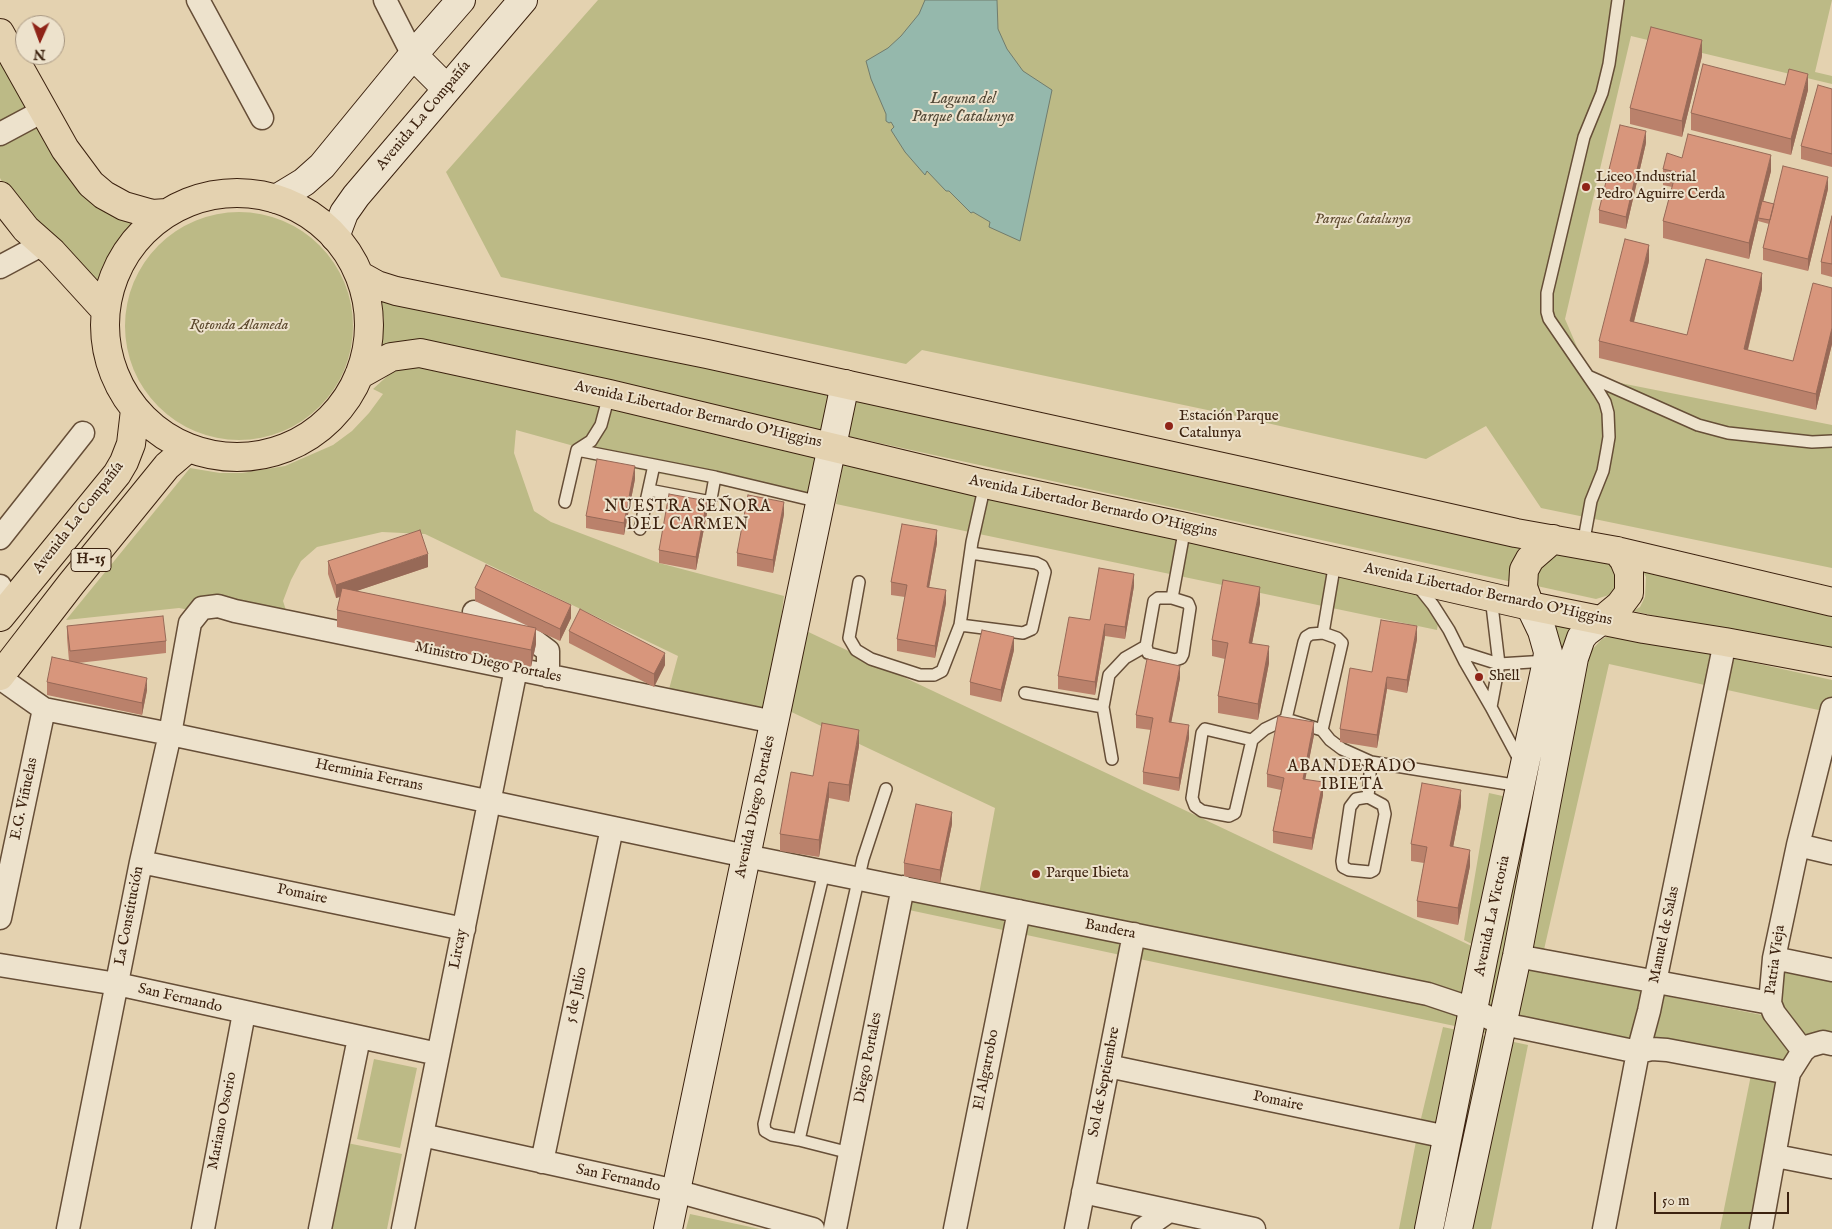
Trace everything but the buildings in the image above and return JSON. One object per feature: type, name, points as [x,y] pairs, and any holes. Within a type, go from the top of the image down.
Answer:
[{"type":"main road","points":[[276,199],[304,182],[322,166],[461,0]]},
{"type":"main road","name":"Avenida La Compañía","points":[[336,238],[344,213],[356,196],[523,0]]},
{"type":"main road","points":[[0,34],[65,149],[80,171],[104,195],[124,206],[152,214],[167,213]]},
{"type":"main road","points":[[413,55],[448,89]]},
{"type":"main road","points":[[239,193],[276,199],[308,214],[336,238],[353,262],[365,294],[369,322],[366,356],[350,393],[339,409],[322,426],[303,440],[281,450],[258,456],[234,457],[211,455],[188,448],[159,432],[135,410],[122,392],[107,352],[104,331],[105,310],[112,281],[125,254],[144,231],[167,213],[184,204],[220,194],[239,193]]},
{"type":"main road","points":[[0,196],[26,229],[43,244],[105,310]]},
{"type":"main road","points":[[359,275],[377,285],[396,291],[707,354],[1516,533],[1617,551],[1832,602]]},
{"type":"main road","name":"Avenida Libertador Bernardo O'Higgins","points":[[359,375],[391,357],[420,353],[610,394],[985,484],[1185,527],[1530,606],[1644,629],[1832,662]]},
{"type":"main road","name":"Avenida Diego Portales","points":[[668,1229],[845,384]]},
{"type":"main road","name":"Avenida La Compañía","points":[[3,603],[117,474],[131,444],[135,410]]},
{"type":"main road","name":"H-15","points":[[0,677],[71,584],[167,466],[188,448]]},
{"type":"main road","points":[[1530,606],[1523,587],[1524,570],[1530,559],[1553,539]]},
{"type":"main road","points":[[1602,620],[1620,605],[1629,593],[1629,572],[1624,560],[1617,551]]},
{"type":"main road","name":"Avenida La Victoria","points":[[1429,1229],[1547,661],[1548,652],[1542,631],[1530,606]]},
{"type":"main road","name":"Avenida La Victoria","points":[[1458,1229],[1517,956],[1574,658],[1581,638],[1602,620]]},
{"type":"street","points":[[198,0],[262,118]]},
{"type":"street","points":[[385,0],[413,55]]},
{"type":"street","points":[[0,134],[43,111]]},
{"type":"street","points":[[0,267],[43,244]]},
{"type":"street","points":[[0,538],[82,433]]},
{"type":"street","name":"Ministro Diego Portales","points":[[202,608],[218,606],[774,722]]},
{"type":"street","name":"La Constitución","points":[[68,1229],[141,862],[170,734],[190,623],[202,608]]},
{"type":"street","points":[[474,612],[520,630],[548,652],[548,676]]},
{"type":"street","name":"Manuel de Salas","points":[[1604,1229],[1638,1052],[1655,982],[1726,642]]},
{"type":"street","name":"Lircay","points":[[403,1229],[516,669]]},
{"type":"street","name":"Herminia Ferrans","points":[[0,677],[44,709],[746,856]]},
{"type":"street","name":"E.G. Viñuelas","points":[[0,918],[44,709]]},
{"type":"street","name":"Patria Vieja","points":[[1803,1050],[1774,1013],[1770,1003],[1774,958],[1798,845],[1832,709]]},
{"type":"street","name":"5 de Julio","points":[[542,1162],[612,828]]},
{"type":"street","points":[[1798,845],[1832,853]]},
{"type":"street","name":"Bandera","points":[[746,856],[1428,994],[1473,1010],[1502,1024],[1638,1052],[1652,1048],[1667,1050],[1789,1073]]},
{"type":"street","name":"Pomaire","points":[[141,862],[464,929]]},
{"type":"street","name":"Diego Portales","points":[[835,1229],[902,887]]},
{"type":"street","name":"El Algarrobo","points":[[955,1229],[1020,911]]},
{"type":"street","name":"Sol de Septiembre","points":[[1076,1229],[1134,934]]},
{"type":"street","points":[[1517,956],[1770,1003]]},
{"type":"street","points":[[1774,958],[1832,970]]},
{"type":"street","name":"San Fernando","points":[[0,965],[117,984],[438,1054]]},
{"type":"street","name":"Mariano Osorio","points":[[202,1229],[244,1013]]},
{"type":"street","points":[[320,1229],[359,1038]]},
{"type":"street","points":[[1761,1229],[1776,1156],[1789,1073],[1803,1050],[1815,1043],[1832,1044]]},
{"type":"street","name":"Pomaire","points":[[1108,1066],[1447,1138]]},
{"type":"street","name":"San Fernando","points":[[422,1135],[676,1191],[812,1229]]},
{"type":"street","points":[[1776,1156],[1832,1167]]},
{"type":"street","points":[[1083,1192],[1167,1220],[1254,1229]]},
{"type":"street","points":[[1143,1229],[1167,1220]]},
{"type":"lane","points":[[1583,545],[1591,501],[1603,471],[1609,438],[1608,413],[1605,402],[1590,377],[1548,319],[1548,293],[1584,137],[1602,93],[1609,64],[1618,0]]},
{"type":"lane","points":[[1590,377],[1698,425],[1728,433],[1812,442],[1832,440]]},
{"type":"lane","points":[[565,502],[577,450],[591,441],[601,425],[610,394]]},
{"type":"lane","points":[[577,450],[715,476],[820,502]]},
{"type":"lane","points":[[640,530],[654,465]]},
{"type":"lane","points":[[649,490],[706,501],[711,499],[715,476]]},
{"type":"lane","points":[[859,582],[849,638],[856,650],[871,660],[920,675],[934,674],[942,671],[960,625],[971,553],[985,484]]},
{"type":"lane","points":[[1172,598],[1185,527]]},
{"type":"lane","points":[[960,625],[1023,633],[1032,629],[1044,572],[1042,566],[1036,563],[971,553]]},
{"type":"lane","points":[[1324,633],[1335,562]]},
{"type":"lane","points":[[1252,740],[1205,729],[1202,733],[1192,798],[1195,806],[1202,811],[1229,816],[1234,813],[1252,740],[1265,729],[1286,719],[1322,730],[1330,740],[1342,749],[1371,762],[1522,777],[1491,707],[1461,652],[1433,605],[1411,579]]},
{"type":"lane","points":[[1491,597],[1499,664],[1491,707]]},
{"type":"lane","points":[[1158,598],[1172,598],[1188,603],[1190,608],[1183,654],[1181,658],[1175,660],[1152,655],[1148,653],[1146,646],[1154,601],[1158,598]]},
{"type":"lane","points":[[1286,719],[1306,636],[1324,633],[1337,638],[1342,643],[1322,730]]},
{"type":"lane","points":[[1112,758],[1103,707],[1109,675],[1125,658],[1146,646]]},
{"type":"lane","points":[[1461,652],[1499,664],[1547,661]]},
{"type":"lane","points":[[1025,693],[1103,707]]},
{"type":"lane","points":[[1368,797],[1371,762]]},
{"type":"lane","points":[[799,1140],[859,878],[886,789]]},
{"type":"lane","points":[[1368,797],[1383,805],[1384,814],[1374,870],[1370,872],[1349,870],[1344,867],[1342,862],[1350,807],[1356,799],[1368,797]]},
{"type":"lane","points":[[824,872],[764,1124],[765,1131],[772,1136],[799,1140],[850,1153]]},
{"type":"green space","name":"Parque Catalunya","points":[[598,0],[1832,0],[1815,72],[1832,76],[1832,84],[1631,36],[1565,319],[1590,377],[1832,425],[1832,568],[1541,508],[1486,426],[1426,459],[1236,416],[922,350],[906,364],[501,277],[446,172]]},
{"type":"green space","points":[[0,47],[98,206],[133,224],[112,250],[100,284],[58,249],[10,196],[0,178]]},
{"type":"green space","name":"Rotonda Alameda","points":[[228,212],[250,212],[283,220],[303,231],[320,245],[334,262],[345,282],[353,315],[349,359],[345,370],[334,390],[320,407],[303,421],[272,436],[250,440],[228,440],[206,436],[185,427],[166,414],[151,399],[138,380],[129,359],[125,337],[125,315],[129,293],[138,272],[151,253],[166,238],[185,225],[206,216]]},
{"type":"green space","points":[[379,296],[1524,542],[1515,557],[1513,572],[1517,583],[419,342],[404,341],[380,350],[384,319]]},
{"type":"green space","name":"Parque Ibieta","points":[[423,365],[821,452],[810,503],[590,460],[592,451],[516,430],[514,453],[534,511],[551,522],[659,563],[784,596],[781,619],[1480,950],[1464,1028],[909,910],[909,896],[976,910],[995,808],[766,700],[761,721],[665,704],[678,656],[425,534],[382,532],[317,547],[301,561],[283,601],[292,629],[179,608],[66,620],[190,468],[220,473],[242,473],[285,466],[333,445],[352,431],[369,413],[383,394],[373,389],[394,370]]},
{"type":"green space","points":[[844,459],[1417,591],[1438,623],[1437,630],[836,504]]},
{"type":"green space","points":[[1547,552],[1609,562],[1617,569],[1619,587],[1609,595],[1596,599],[1537,586],[1532,562]]},
{"type":"green space","points":[[1641,568],[1832,607],[1832,654],[1633,611],[1640,607],[1645,597],[1646,577]]},
{"type":"green space","points":[[1550,622],[1588,627],[1590,652],[1602,639],[1610,635],[1637,637],[1832,680],[1832,713],[1609,664],[1543,954],[1513,949],[1495,1035],[1474,1031],[1491,954],[1464,940],[1489,793],[1525,801]]},
{"type":"green space","points":[[1519,967],[1762,1015],[1776,1010],[1785,967],[1832,977],[1832,1040],[1798,1047],[1761,1229],[1720,1229],[1753,1065],[1506,1034]]},
{"type":"green space","points":[[1443,1027],[1528,1045],[1491,1229],[1399,1229],[1418,1131]]},
{"type":"green space","points":[[374,1059],[417,1068],[400,1148],[357,1139]]},
{"type":"green space","points":[[347,1143],[402,1154],[387,1229],[328,1229]]},
{"type":"green space","points":[[690,1214],[760,1229],[686,1229]]},
{"type":"water","name":"Laguna del Parque Catalunya","points":[[925,0],[997,0],[998,29],[1007,49],[1023,71],[1052,90],[1020,241],[989,227],[990,222],[973,212],[971,213],[927,171],[925,175],[905,152],[891,130],[894,127],[891,122],[886,121],[886,114],[871,79],[866,61],[888,48],[901,36],[919,14]]},
{"type":"place","name":"Liceo Industrial Pedro Aguirre Cerda","points":[[1586,187]]},
{"type":"place","name":"Estación Parque Catalunya","points":[[1169,426]]},
{"type":"place","name":"Shell","points":[[1479,677]]},
{"type":"place","name":"Parque Ibieta","points":[[1036,874]]},
{"type":"district","name":"NUESTRA SEÑORA DEL CARMEN","points":[[688,517]]},
{"type":"district","name":"ABANDERADO IBIETA","points":[[1352,777]]}]
